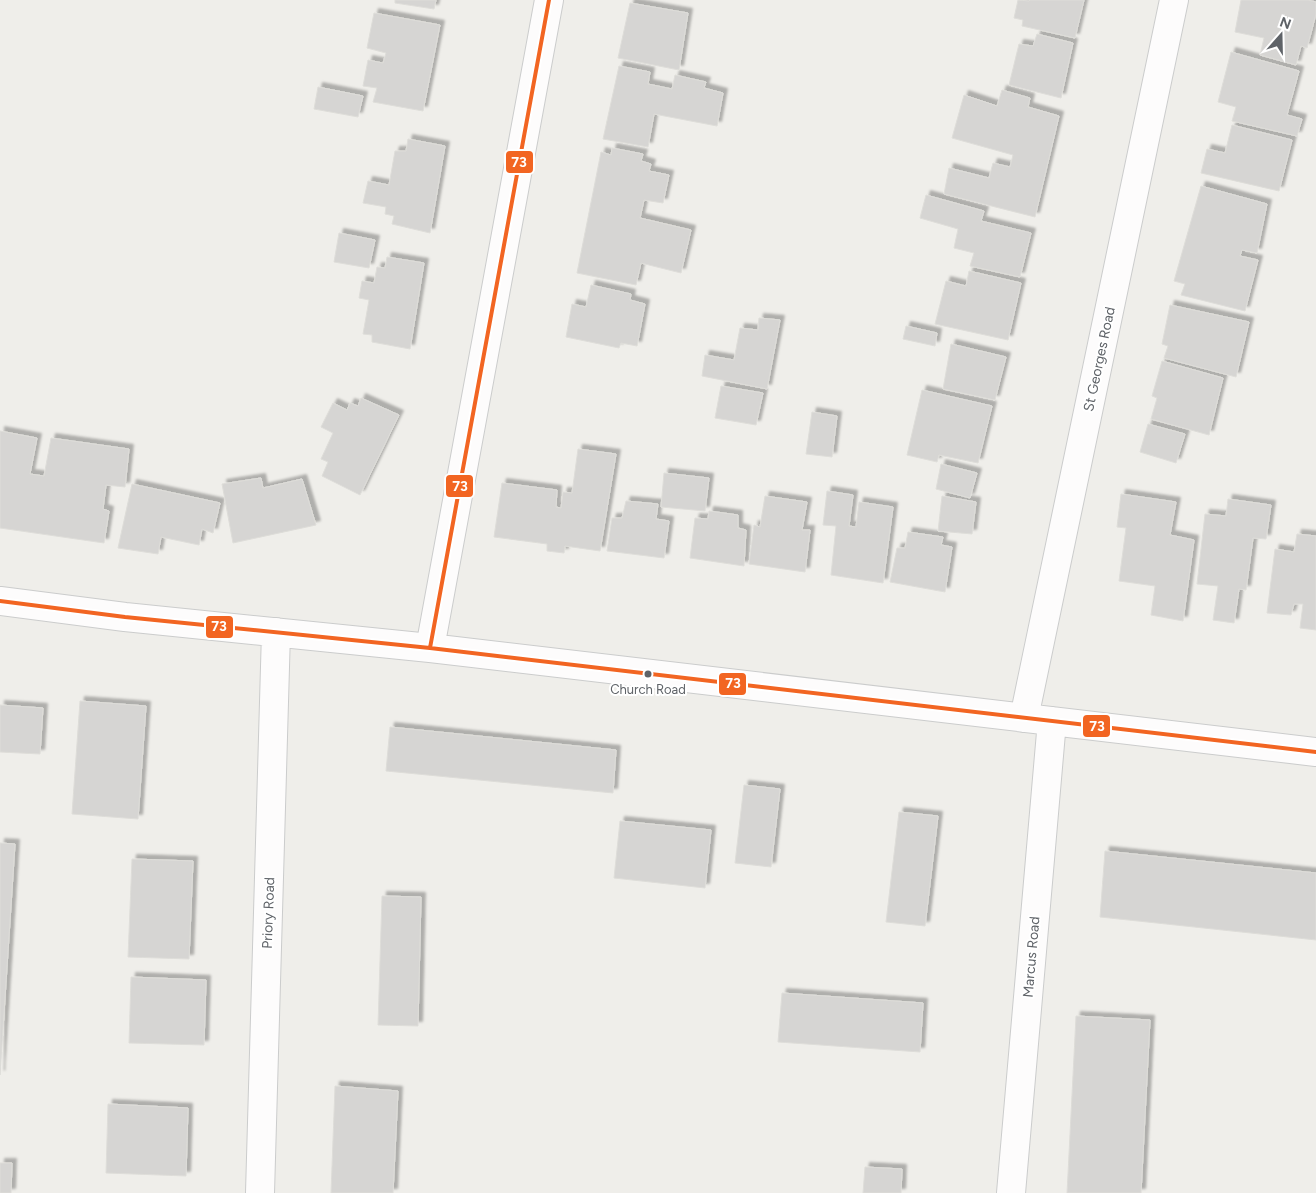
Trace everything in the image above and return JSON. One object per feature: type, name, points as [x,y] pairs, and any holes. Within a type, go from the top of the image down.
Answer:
[{"type":"street","points":[[430,648],[549,0]]},
{"type":"street","name":"St Georges Road","points":[[1024,718],[1174,0]]},
{"type":"street","points":[[0,601],[116,616],[430,648],[1316,752]]},
{"type":"street","name":"Priory Road","points":[[260,1193],[276,632]]},
{"type":"street","name":"Marcus Road","points":[[1011,1193],[1052,721]]},
{"type":"building","points":[[395,0],[436,0],[434,9],[395,3]]},
{"type":"building","points":[[1018,0],[1084,0],[1075,38],[1022,26],[1023,20],[1014,18]]},
{"type":"building","points":[[1241,0],[1308,0],[1316,2],[1316,14],[1307,48],[1301,46],[1296,65],[1260,55],[1264,38],[1235,32]]},
{"type":"building","points":[[630,3],[688,13],[679,70],[618,58]]},
{"type":"building","points":[[374,13],[440,25],[423,111],[373,102],[377,88],[363,86],[368,60],[383,63],[386,53],[367,48]]},
{"type":"building","points":[[1037,34],[1073,43],[1061,98],[1009,85],[1019,44],[1033,46]]},
{"type":"building","points":[[1231,52],[1299,71],[1287,115],[1302,119],[1297,136],[1232,121],[1236,107],[1218,102]]},
{"type":"building","points":[[619,66],[650,72],[648,84],[672,89],[675,75],[706,82],[704,88],[723,93],[717,126],[654,114],[648,147],[603,139]]},
{"type":"building","points":[[318,87],[363,96],[358,117],[314,109]]},
{"type":"building","points":[[1002,90],[1030,98],[1028,107],[1059,116],[1035,217],[944,194],[949,168],[989,178],[993,163],[1010,167],[1013,155],[952,138],[964,95],[997,106]]},
{"type":"building","points":[[1232,125],[1292,140],[1279,191],[1201,173],[1207,149],[1225,153]]},
{"type":"building","points":[[408,139],[445,146],[430,233],[392,224],[394,216],[385,214],[386,207],[363,203],[368,181],[389,185],[395,151],[406,151]]},
{"type":"building","points":[[612,148],[643,154],[641,161],[651,164],[649,171],[669,175],[663,203],[644,200],[640,218],[691,230],[681,273],[641,263],[636,285],[577,273],[601,152],[611,155]]},
{"type":"building","points":[[1201,186],[1267,204],[1257,253],[1242,250],[1240,256],[1258,260],[1245,311],[1181,295],[1185,284],[1174,281]]},
{"type":"building","points":[[926,195],[984,211],[981,221],[1031,233],[1020,277],[970,266],[974,253],[954,248],[958,229],[920,218]]},
{"type":"building","points":[[339,233],[375,240],[369,268],[334,262]]},
{"type":"building","points":[[387,257],[424,263],[410,349],[372,342],[372,335],[363,334],[369,300],[359,298],[362,281],[374,283],[377,267],[385,268]]},
{"type":"building","points":[[969,271],[1021,283],[1008,340],[935,324],[946,281],[966,286]]},
{"type":"building","points":[[591,285],[631,294],[630,300],[645,304],[637,346],[621,343],[619,348],[566,337],[572,304],[586,307]]},
{"type":"building","points":[[1170,305],[1249,322],[1236,377],[1164,358],[1168,346],[1162,344]]},
{"type":"building","points":[[759,318],[780,320],[767,389],[702,376],[705,355],[734,360],[740,328],[758,330]]},
{"type":"building","points":[[906,326],[937,333],[935,346],[903,339]]},
{"type":"building","points":[[951,344],[1006,357],[995,400],[943,389]]},
{"type":"building","points":[[1162,361],[1223,378],[1209,435],[1151,419],[1157,398],[1152,396]]},
{"type":"building","points":[[721,386],[763,393],[756,425],[715,418]]},
{"type":"building","points":[[922,390],[992,406],[978,463],[939,455],[937,462],[907,455]]},
{"type":"building","points":[[361,398],[399,415],[360,495],[322,476],[328,462],[321,459],[333,433],[321,427],[333,403],[347,410],[350,403],[358,406]]},
{"type":"building","points":[[812,412],[837,416],[832,457],[806,454]]},
{"type":"building","points":[[1148,424],[1185,434],[1176,463],[1140,452]]},
{"type":"building","points":[[0,431],[37,438],[30,474],[44,476],[51,438],[129,449],[125,487],[106,485],[103,509],[109,511],[104,543],[0,528]]},
{"type":"building","points":[[578,449],[616,454],[600,551],[565,546],[564,553],[547,551],[547,544],[494,537],[502,483],[557,490],[556,507],[561,508],[563,492],[572,493]]},
{"type":"building","points":[[941,464],[977,473],[970,498],[936,489]]},
{"type":"building","points":[[664,473],[709,478],[705,511],[661,507]]},
{"type":"building","points":[[261,478],[263,488],[302,479],[316,525],[233,543],[222,484]]},
{"type":"building","points":[[132,484],[220,503],[213,533],[202,529],[199,545],[161,537],[158,554],[118,548]]},
{"type":"building","points":[[827,491],[853,495],[849,526],[856,527],[859,502],[893,507],[883,583],[831,575],[836,526],[823,525]]},
{"type":"building","points":[[1121,494],[1176,502],[1170,535],[1194,540],[1183,621],[1151,615],[1155,586],[1119,581],[1126,528],[1117,527]]},
{"type":"building","points":[[765,496],[807,502],[802,530],[810,530],[805,572],[749,564],[754,525],[760,527]]},
{"type":"building","points":[[942,496],[976,502],[972,534],[938,531]]},
{"type":"building","points":[[1228,499],[1271,505],[1266,539],[1253,538],[1246,590],[1239,589],[1234,623],[1213,620],[1218,586],[1197,584],[1205,514],[1226,516]]},
{"type":"building","points":[[626,501],[658,504],[656,519],[669,521],[664,558],[607,551],[612,518],[622,518]]},
{"type":"building","points":[[709,511],[738,515],[738,528],[746,530],[744,566],[690,558],[695,518],[708,519]]},
{"type":"building","points":[[908,532],[943,537],[941,545],[952,547],[945,592],[890,582],[897,548],[905,548]]},
{"type":"building","points":[[1297,534],[1316,536],[1316,630],[1300,628],[1303,604],[1294,604],[1291,615],[1267,613],[1275,549],[1294,552]]},
{"type":"building","points":[[80,701],[146,706],[138,819],[72,814]]},
{"type":"building","points":[[0,705],[43,708],[40,754],[0,752]]},
{"type":"building","points":[[390,727],[616,750],[613,793],[386,771]]},
{"type":"building","points":[[744,785],[780,789],[771,867],[735,863]]},
{"type":"building","points":[[899,812],[938,816],[925,926],[886,922]]},
{"type":"building","points":[[620,821],[711,830],[705,888],[614,878]]},
{"type":"building","points":[[0,843],[15,844],[0,1075]]},
{"type":"building","points":[[1105,851],[1316,873],[1316,940],[1100,917]]},
{"type":"building","points":[[132,859],[193,861],[189,959],[128,957]]},
{"type":"building","points":[[382,896],[421,897],[418,1026],[378,1025]]},
{"type":"building","points":[[131,977],[206,980],[204,1045],[129,1043]]},
{"type":"building","points":[[782,993],[923,1003],[920,1052],[778,1042]]},
{"type":"building","points":[[1076,1016],[1150,1020],[1141,1193],[1067,1193]]},
{"type":"building","points":[[335,1086],[398,1091],[393,1193],[331,1193]]},
{"type":"building","points":[[108,1104],[188,1108],[186,1176],[106,1173]]},
{"type":"building","points":[[0,1163],[12,1163],[11,1193],[0,1193]]},
{"type":"building","points":[[865,1167],[902,1169],[901,1193],[863,1193]]},
{"type":"transit line","name":"73","points":[[430,648],[549,0]]},
{"type":"transit line","name":"73","points":[[0,601],[125,617],[430,648],[1316,752]]},
{"type":"place","name":"Church Road","points":[[648,674]]}]
